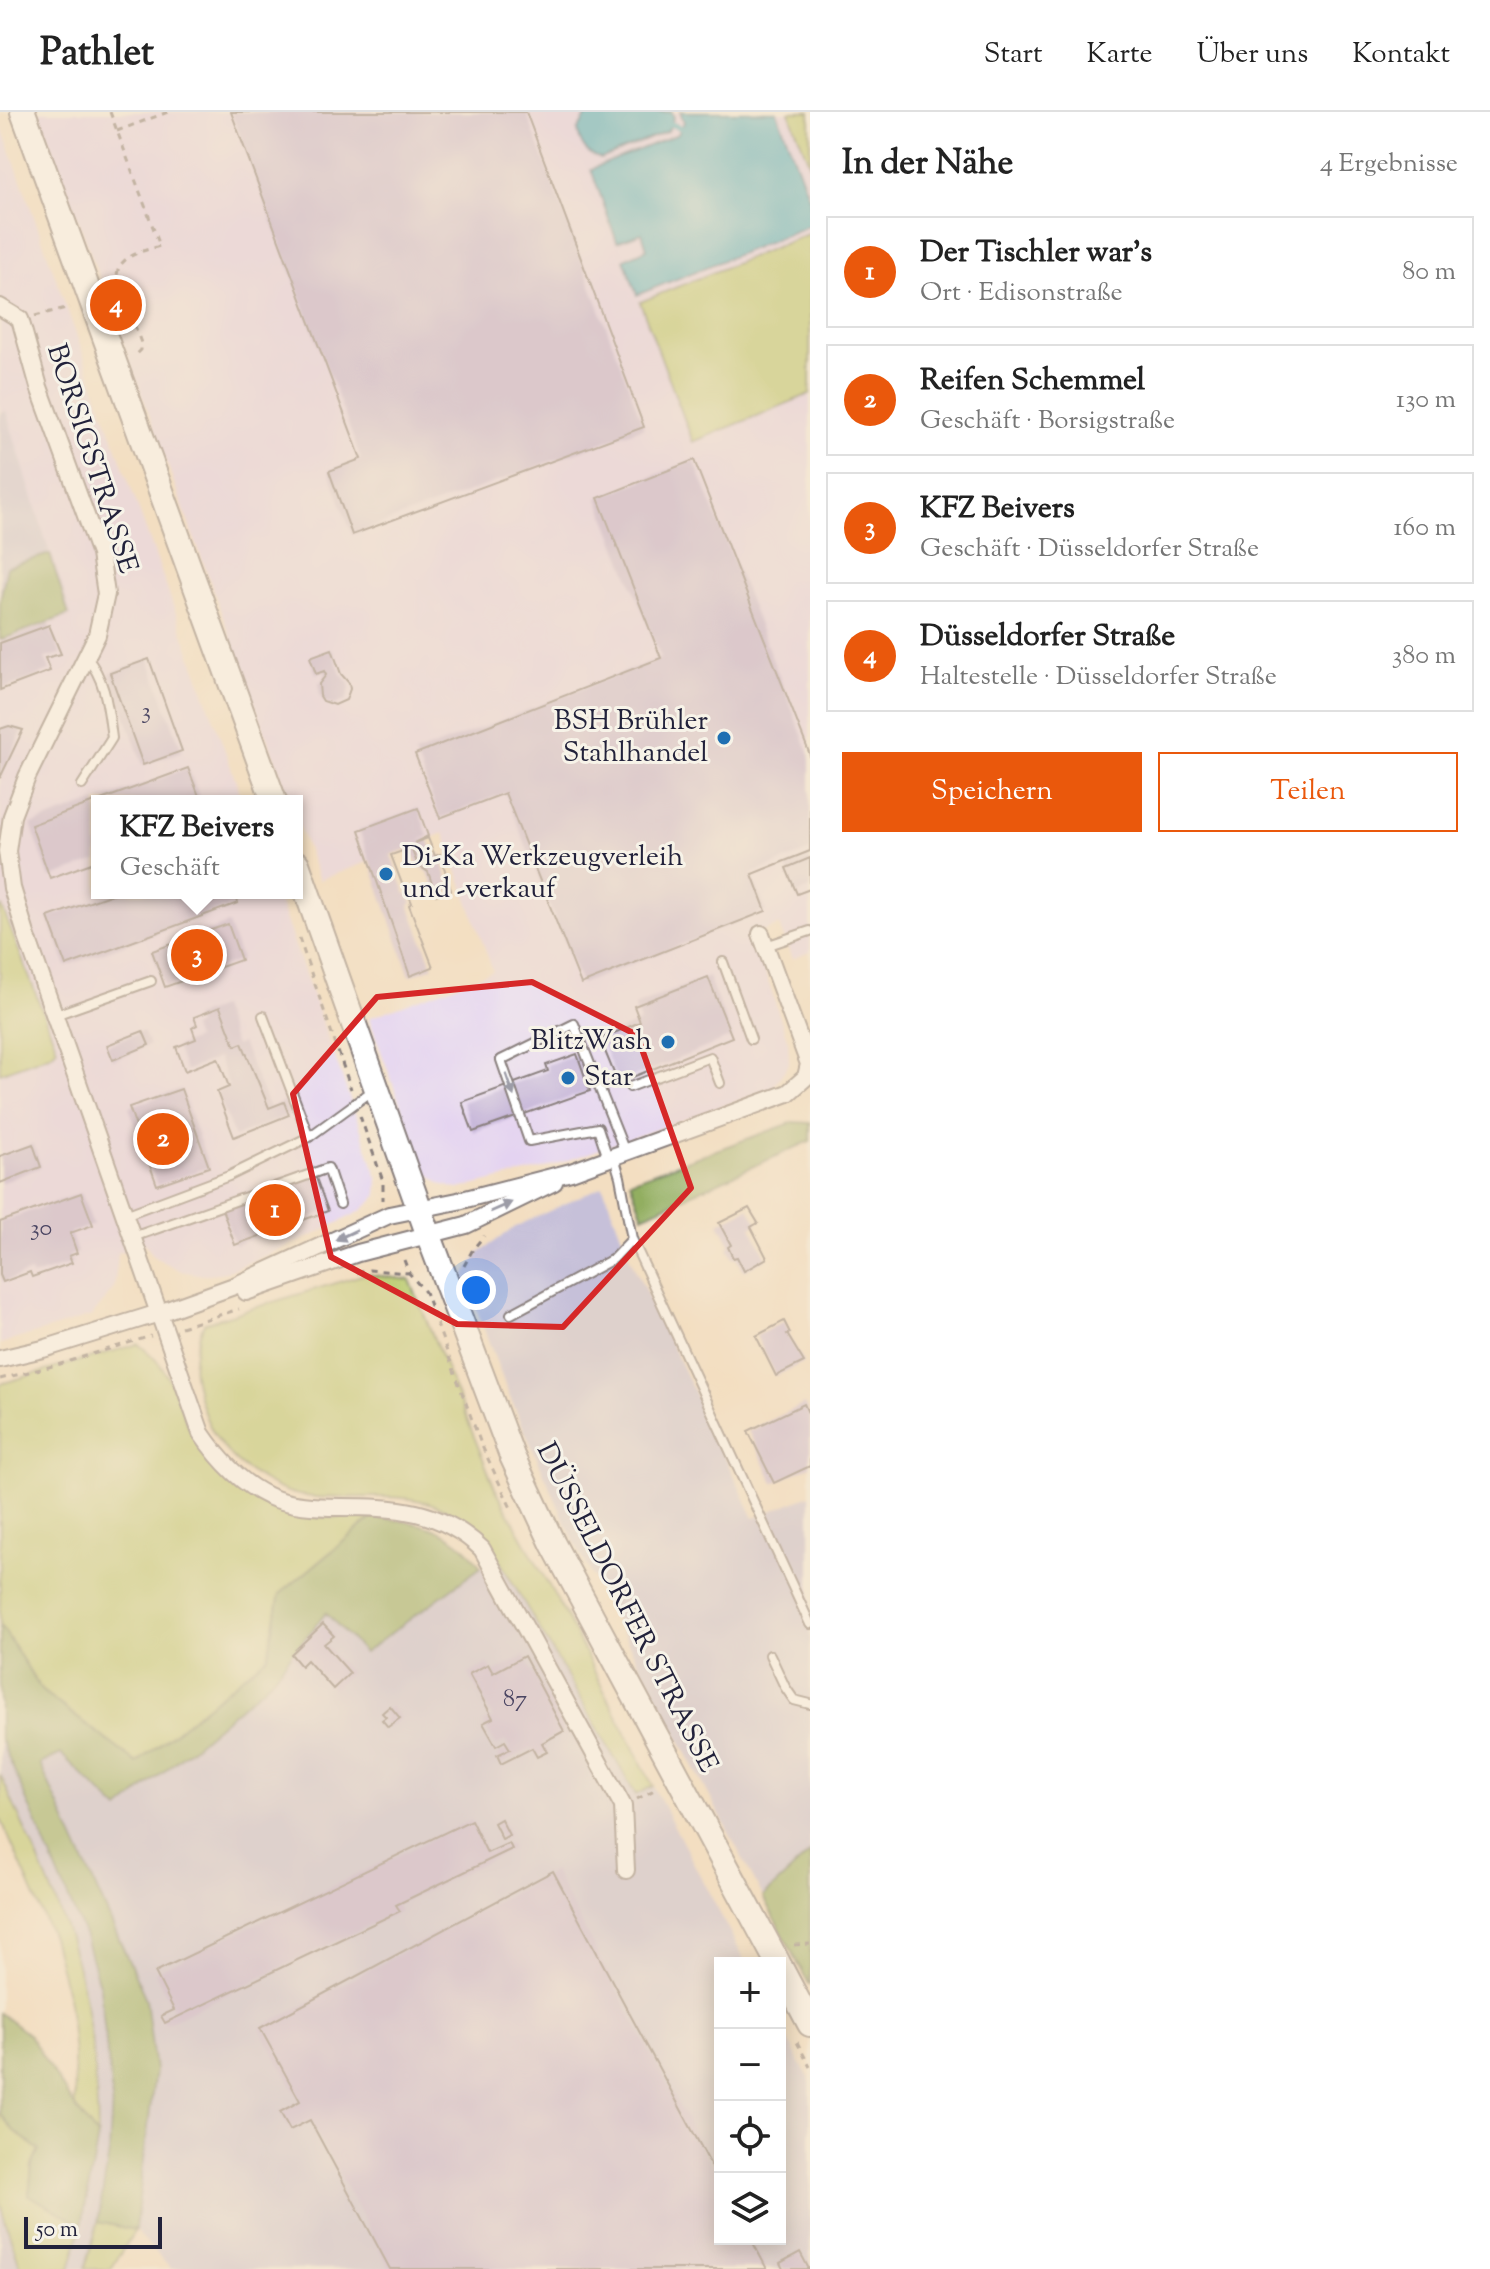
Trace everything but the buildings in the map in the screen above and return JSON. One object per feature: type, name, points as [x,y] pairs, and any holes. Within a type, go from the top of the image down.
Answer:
[{"type":"main road","points":[[23,112],[272,795]]},
{"type":"main road","name":"DÜSSELDORFER STRASSE","points":[[303,881],[443,1275],[512,1456],[553,1544],[775,1957]]},
{"type":"main road","name":"DÜSSELDORFER STRASSE","points":[[786,1978],[810,2024]]},
{"type":"street","name":"BORSIGSTRASSE","points":[[0,307],[20,319],[39,387],[100,554],[106,594],[97,635],[27,777],[12,816],[6,890],[55,1015],[201,1433],[215,1453],[248,1484],[267,1496],[293,1504],[415,1511],[467,1534],[482,1549],[623,1806]]},
{"type":"street","points":[[0,1359],[159,1313],[275,1269],[389,1215],[571,1172],[788,1093],[808,1080],[809,1064],[763,940]]},
{"type":"street","points":[[159,1313],[241,1293],[397,1242],[466,1225],[571,1172]]},
{"type":"street","points":[[623,1806],[626,1870]]},
{"type":"lane","points":[[82,785],[112,738],[97,669],[86,657]]},
{"type":"lane","points":[[763,940],[810,931]]},
{"type":"lane","points":[[723,962],[751,1039]]},
{"type":"lane","points":[[55,1015],[151,981]]},
{"type":"lane","points":[[263,1016],[309,1137]]},
{"type":"lane","points":[[616,1156],[598,1128],[529,1141],[501,1060],[574,1024],[616,1156],[632,1239],[810,1624]]},
{"type":"lane","points":[[630,1087],[710,1057],[720,1083]]},
{"type":"lane","points":[[125,1215],[229,1176],[309,1137],[376,1088]]},
{"type":"lane","points":[[132,1237],[328,1168],[340,1204]]},
{"type":"lane","points":[[511,1314],[613,1259],[632,1239]]},
{"type":"lane","points":[[770,1655],[794,1700],[810,1704]]},
{"type":"path","points":[[110,112],[160,246],[129,258],[117,269],[141,350],[116,362]]},
{"type":"path","points":[[117,131],[168,112]]},
{"type":"path","points":[[20,319],[74,306]]},
{"type":"path","points":[[297,932],[383,1181],[381,1194],[389,1215]]},
{"type":"path","points":[[443,1275],[463,1268],[473,1249],[489,1231]]},
{"type":"path","points":[[355,1274],[369,1270],[409,1273],[397,1242]]},
{"type":"path","points":[[0,1379],[57,1365],[238,1309]]},
{"type":"path","points":[[623,1806],[662,1786]]},
{"type":"highlighted area","points":[[532,982],[637,1035],[691,1188],[563,1327],[457,1324],[331,1257],[293,1094],[377,997]]},
{"type":"shaded area","points":[[39,112],[789,112],[810,165],[810,233],[640,302],[693,441],[810,394],[810,952],[792,959],[779,925],[753,936],[788,1042],[789,1063],[772,1089],[543,1169],[458,1189],[441,1184],[424,1170],[369,1018],[493,971],[444,833],[319,880],[303,836],[303,795],[288,795]]},
{"type":"shaded area","points":[[0,122],[241,795],[91,795],[91,899],[278,899],[378,1178],[377,1196],[361,1211],[312,1236],[226,1272],[203,1275],[181,1271],[153,1256],[145,1243],[118,1253],[114,1288],[92,1316],[0,1344],[0,1073],[52,1054],[57,1048],[3,907],[0,908],[0,640],[69,615],[5,411],[0,413]]},
{"type":"shaded area","points":[[6,411],[50,554],[7,567],[0,601],[0,413]]},
{"type":"shaded area","points":[[603,1186],[629,1256],[754,1518],[810,1495],[810,1853],[763,1897],[574,1541],[508,1393],[464,1276],[480,1252],[517,1226]]},
{"type":"shaded area","points":[[497,1556],[632,1788],[637,1795],[653,1786],[743,1957],[714,1957],[714,2245],[786,2245],[786,2037],[810,2081],[810,2269],[171,2269],[135,2230],[155,2071],[146,1999],[40,1764],[61,1754],[119,1810],[267,1684],[326,1612],[364,1653]]},
{"type":"shaded area","points":[[0,1738],[85,1937],[100,1988],[112,2099],[109,2153],[98,2222],[85,2269],[70,2269],[82,2225],[98,2137],[95,2061],[84,1992],[76,1958],[49,1887],[0,1774]]},
{"type":"shaded area","points":[[0,2204],[21,2269],[0,2269]]},
{"type":"green space","points":[[789,112],[810,112],[810,165]]},
{"type":"green space","points":[[810,233],[810,394],[693,442],[640,302]]},
{"type":"green space","points":[[50,554],[69,615],[0,640],[0,601],[7,567]]},
{"type":"green space","points":[[0,908],[57,1048],[52,1054],[0,1073]]},
{"type":"green space","points":[[794,1122],[810,1123],[810,1141],[643,1216],[630,1181]]},
{"type":"green space","points":[[365,1274],[410,1280],[495,1488],[568,1620],[653,1786],[636,1795],[497,1556],[464,1521],[438,1506],[405,1498],[322,1497],[285,1491],[237,1462],[212,1430],[199,1397],[193,1366],[204,1323]]},
{"type":"green space","points":[[138,1344],[164,1370],[204,1454],[245,1494],[261,1503],[298,1515],[372,1518],[280,1594],[268,1656],[137,1763],[42,1691],[0,1624],[0,1384]]},
{"type":"green space","points":[[372,1518],[419,1524],[447,1535],[471,1554],[481,1567],[364,1653],[326,1613],[267,1684],[119,1810],[61,1754],[40,1764],[146,1999],[155,2071],[135,2230],[98,2222],[109,2153],[112,2099],[100,1988],[85,1937],[0,1738],[0,1624],[42,1691],[137,1763],[268,1656],[280,1594]]},
{"type":"green space","points":[[0,1774],[51,1890],[76,1961],[93,2048],[98,2137],[75,2107],[69,2002],[52,1937],[0,1817]]},
{"type":"green space","points":[[810,1853],[810,1986],[763,1897]]},
{"type":"green space","points":[[0,2013],[29,2035],[98,2137],[82,2225],[29,2195],[32,2166],[39,2150],[13,2130],[0,2113]]},
{"type":"green space","points":[[0,2113],[13,2130],[39,2150],[32,2166],[29,2195],[82,2225],[70,2269],[21,2269],[0,2204]]},
{"type":"green space","points":[[98,2222],[135,2230],[111,2269],[85,2269]]},
{"type":"water","points":[[589,112],[672,112],[674,117],[668,131],[601,159],[582,145],[579,136],[578,130]]},
{"type":"water","points":[[680,112],[777,112],[810,200],[810,225],[637,295],[624,259],[647,249],[642,233],[617,242],[591,169],[678,134],[684,122]]},
{"type":"waterway","points":[[671,124],[681,128]]},
{"type":"place","name":"Düsseldorfer Straße","points":[[116,305]]},
{"type":"place","name":"BSH Brühler Stahlhandel","points":[[724,738]]},
{"type":"place","name":"Di-Ka Werkzeugverleih und -verkauf","points":[[386,874]]},
{"type":"place","name":"KFZ Beivers","points":[[197,955]]},
{"type":"place","name":"BlitzWash","points":[[668,1042]]},
{"type":"place","name":"Star","points":[[568,1078]]},
{"type":"place","name":"Reifen Schemmel","points":[[163,1139]]},
{"type":"place","name":"Der Tischler war's","points":[[275,1210]]}]
